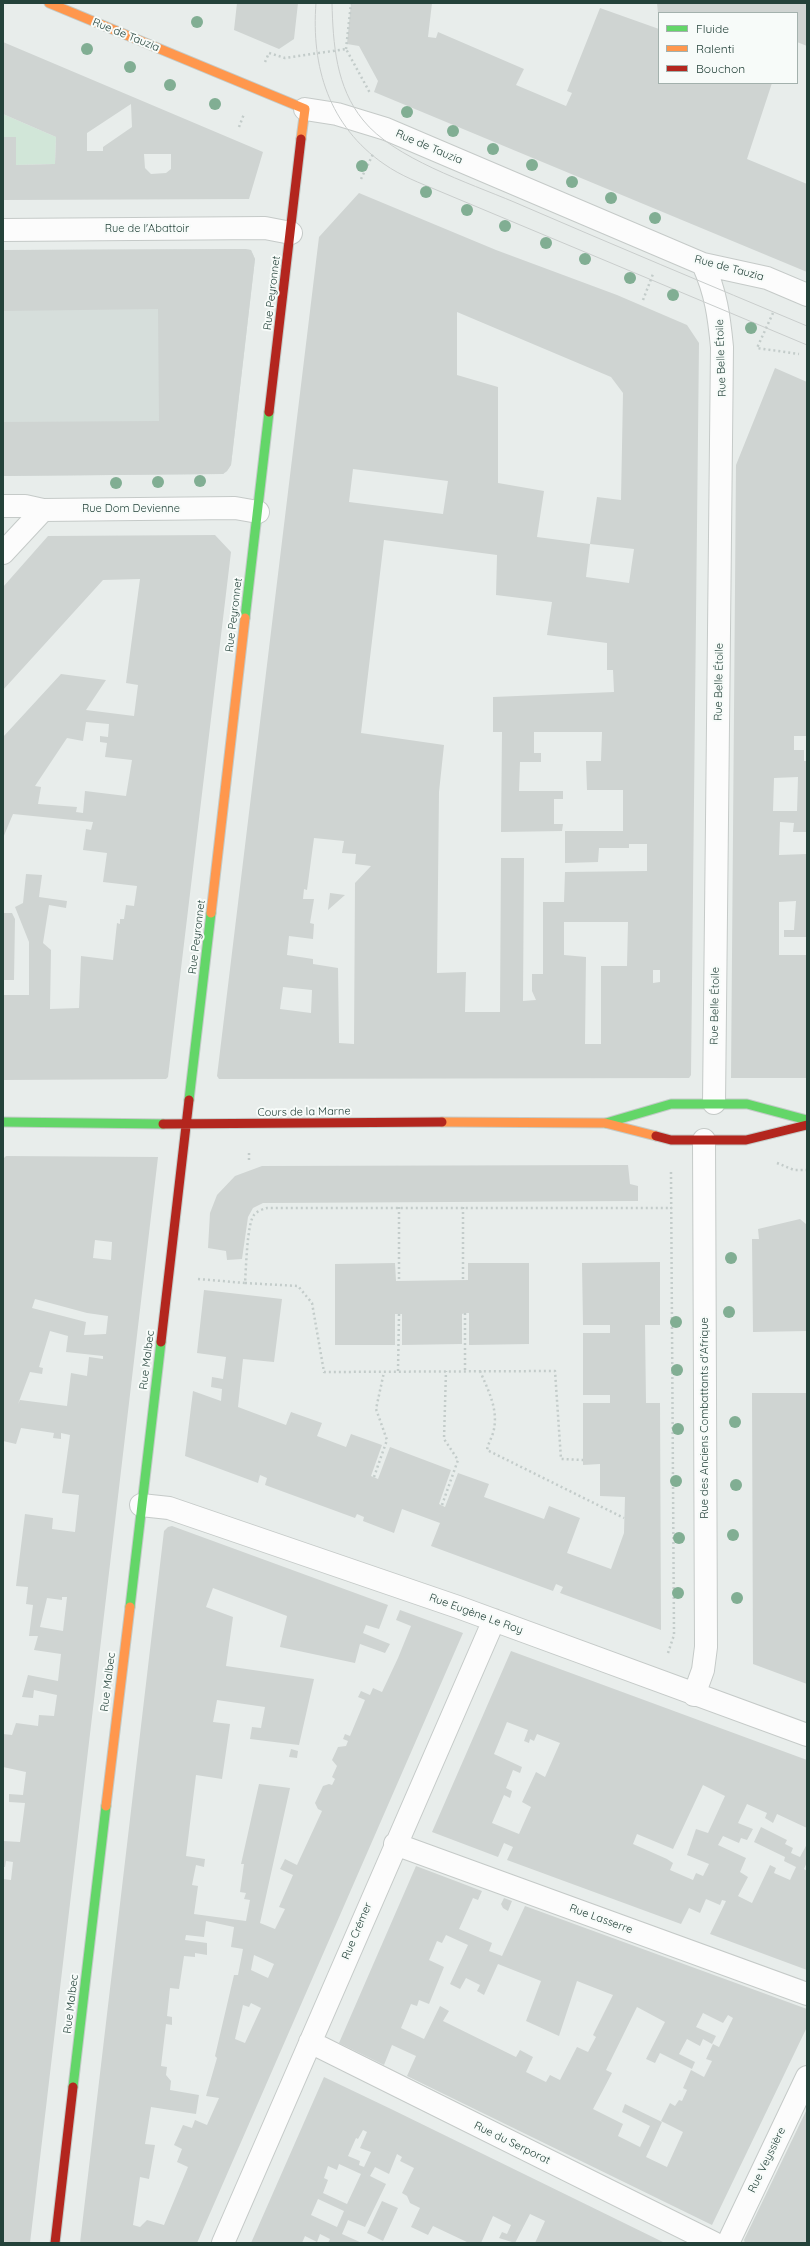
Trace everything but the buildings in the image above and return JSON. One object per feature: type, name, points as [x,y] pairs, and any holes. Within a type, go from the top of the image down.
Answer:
[{"type":"street","name":"Rue de Tauzia","points":[[49,3],[305,109],[337,114],[386,129],[703,264],[767,278],[807,295]]},
{"type":"street","name":"Rue Peyronnet","points":[[187,1124],[305,109]]},
{"type":"street","name":"Rue de l'Abattoir","points":[[3,230],[265,228],[291,232]]},
{"type":"street","name":"Rue Belle Étoile","points":[[703,264],[713,286],[718,306],[722,347],[714,1103]]},
{"type":"street","name":"Rue Dom Devienne","points":[[3,506],[25,506],[43,510],[235,508],[258,512]]},
{"type":"street","points":[[3,553],[43,510]]},
{"type":"street","name":"Cours de la Marne","points":[[605,1123],[671,1104],[714,1103],[747,1104],[807,1120]]},
{"type":"street","name":"Cours de la Marne","points":[[3,1122],[187,1124],[605,1123],[671,1140],[746,1140],[807,1126]]},
{"type":"street","name":"Rue Malbec","points":[[55,2243],[187,1124]]},
{"type":"street","name":"Rue des Anciens Combattants d'Afrique","points":[[694,1695],[703,1670],[706,1647],[704,1140]]},
{"type":"street","name":"Rue Eugène Le Roy","points":[[141,1505],[169,1508],[494,1620],[694,1695],[807,1735]]},
{"type":"street","name":"Rue Crémer","points":[[223,2243],[395,1844],[494,1620]]},
{"type":"street","name":"Rue Lasserre","points":[[395,1844],[807,1994]]},
{"type":"street","name":"Rue du Serporat","points":[[310,2042],[714,2243]]},
{"type":"street","name":"Rue Veyssière","points":[[728,2243],[807,2077]]},
{"type":"path","points":[[346,48],[351,3]]},
{"type":"path","points":[[785,286],[757,348],[799,354]]},
{"type":"path","points":[[667,1655],[674,1635],[671,1172]]},
{"type":"path","points":[[463,1207],[463,1280]]},
{"type":"path","points":[[245,1283],[250,1224],[253,1215],[260,1210],[267,1208],[672,1208]]},
{"type":"path","points":[[399,1208],[399,1281]]},
{"type":"path","points":[[198,1279],[298,1286],[312,1303],[324,1372],[555,1371],[561,1459],[583,1460]]},
{"type":"path","points":[[465,1313],[465,1372]]},
{"type":"path","points":[[398,1371],[399,1314]]},
{"type":"path","points":[[442,1505],[458,1460],[444,1439],[446,1371]]},
{"type":"path","points":[[480,1371],[494,1406],[494,1430],[487,1450],[624,1518]]},
{"type":"path","points":[[374,1477],[387,1440],[376,1409],[384,1372]]},
{"type":"shaded area","points":[[3,250],[251,250],[255,259],[231,465],[227,471],[223,474],[3,476]]},
{"type":"green space","points":[[3,114],[56,137],[55,164],[16,165],[16,137],[3,137]]},
{"type":"tram line","points":[[316,3],[315,27],[317,50],[321,72],[328,93],[337,113],[349,132],[365,149],[384,164],[418,182],[807,345]]},
{"type":"tram line","points":[[332,3],[335,49],[347,94],[363,120],[376,134],[393,146],[412,158],[454,178],[807,326]]},
{"type":"traffic: fast","points":[[245,618],[269,412]]},
{"type":"traffic: fast","points":[[189,1100],[211,913]]},
{"type":"traffic: fast","points":[[606,1123],[671,1104],[747,1104],[807,1120]]},
{"type":"traffic: fast","points":[[3,1122],[163,1124]]},
{"type":"traffic: fast","points":[[130,1607],[161,1342]]},
{"type":"traffic: fast","points":[[73,2087],[106,1806]]},
{"type":"traffic: slow","points":[[49,3],[305,109],[301,139]]},
{"type":"traffic: slow","points":[[211,913],[245,618]]},
{"type":"traffic: slow","points":[[442,1122],[605,1123],[656,1136]]},
{"type":"traffic: slow","points":[[106,1806],[130,1607]]},
{"type":"traffic: jam","points":[[269,412],[301,139]]},
{"type":"traffic: jam","points":[[161,1342],[189,1100]]},
{"type":"traffic: jam","points":[[163,1124],[442,1122]]},
{"type":"traffic: jam","points":[[656,1136],[671,1140],[746,1140],[807,1125]]},
{"type":"traffic: jam","points":[[55,2243],[73,2087]]}]
